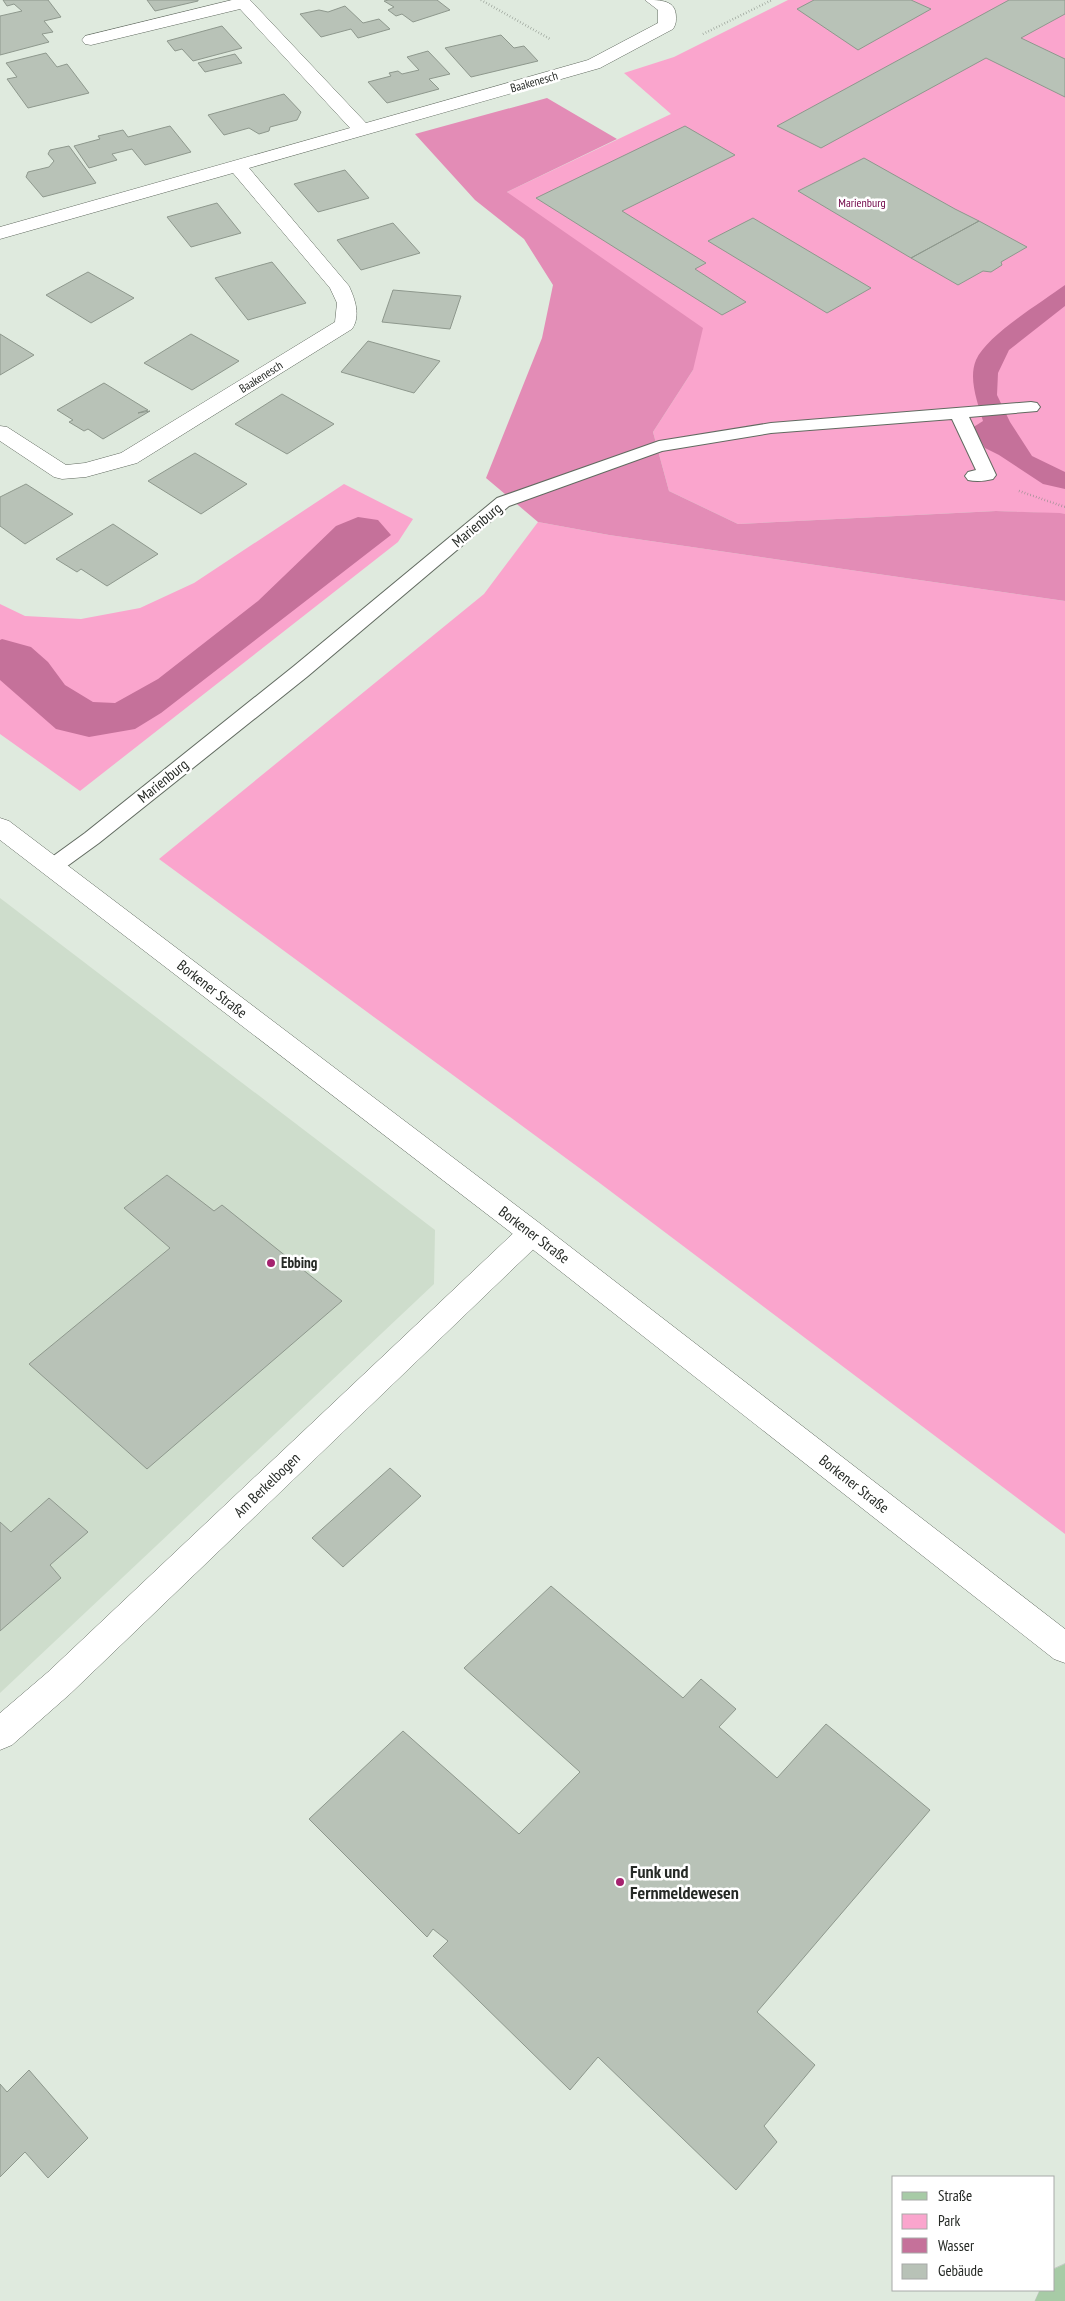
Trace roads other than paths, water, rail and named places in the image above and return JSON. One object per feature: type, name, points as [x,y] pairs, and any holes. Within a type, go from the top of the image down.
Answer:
[{"type":"main road","points":[[1054,2301],[1065,2283]]},
{"type":"street","name":"Baakenesch","points":[[0,233],[594,64],[667,25],[667,8],[654,0]]},
{"type":"street","points":[[91,40],[243,1],[363,131]]},
{"type":"street","name":"Baakenesch","points":[[0,432],[62,472],[86,470],[129,458],[345,325],[347,303],[339,286],[236,166]]},
{"type":"street","name":"Borkener Straße","points":[[0,827],[532,1233],[1065,1648]]},
{"type":"street","name":"Am Berkelbogen","points":[[0,1734],[59,1683],[532,1233]]},
{"type":"lane","name":"Marienburg","points":[[52,867],[92,838],[301,671],[503,502],[659,446],[771,428],[1031,407]]},
{"type":"lane","points":[[958,413],[980,475]]},
{"type":"water","points":[[1065,285],[1065,306],[1009,350],[998,373],[997,395],[1010,422],[1032,456],[1065,472],[1065,489],[1043,484],[985,448],[972,428],[983,421],[973,383],[974,367],[982,350],[1003,330]]},
{"type":"water","points":[[358,517],[378,520],[391,535],[161,713],[135,729],[89,737],[56,729],[0,680],[0,640],[2,639],[31,647],[48,662],[65,685],[93,702],[115,703],[158,679],[258,601],[336,526]]},
{"type":"place","name":"Ebbing","points":[[271,1263]]},
{"type":"place","name":"Funk und Fernmeldewesen","points":[[620,1882]]}]
